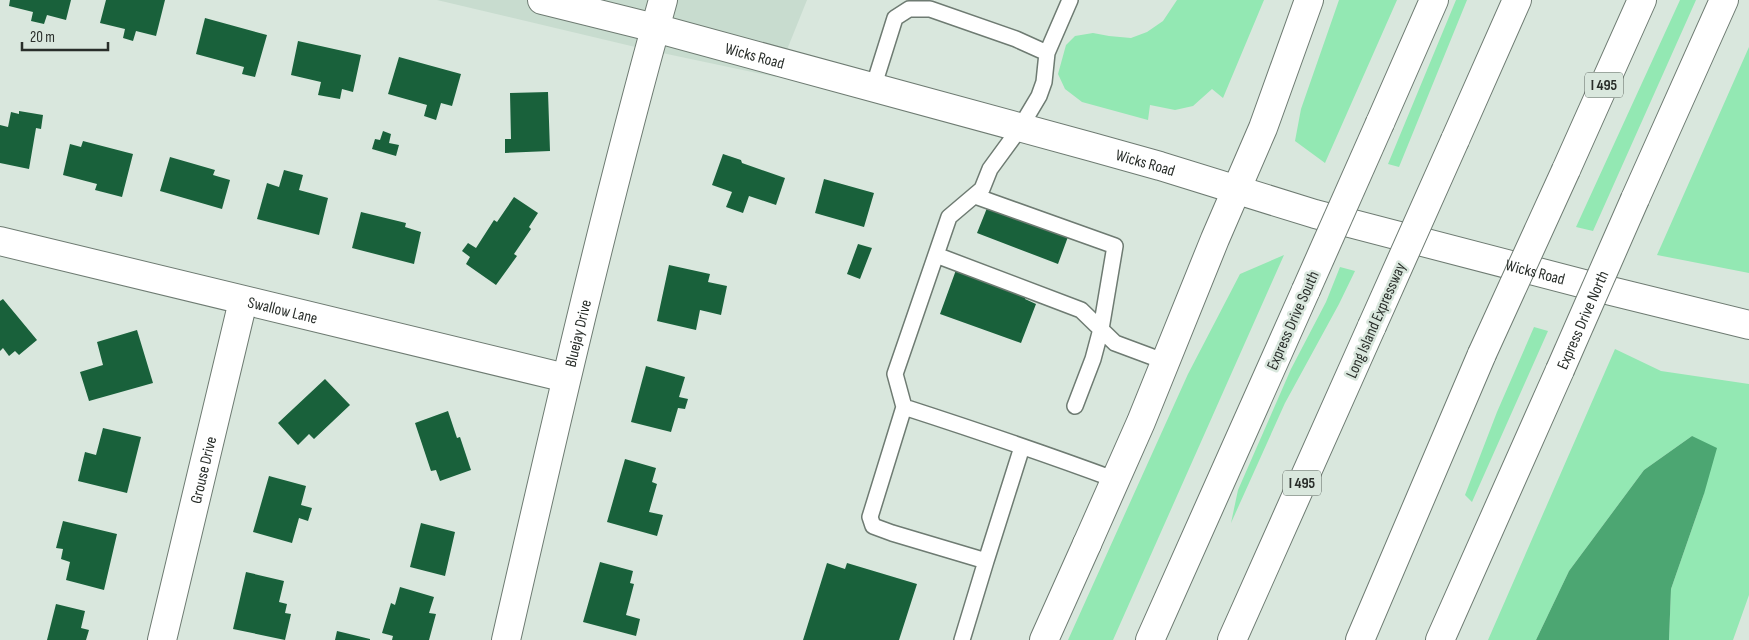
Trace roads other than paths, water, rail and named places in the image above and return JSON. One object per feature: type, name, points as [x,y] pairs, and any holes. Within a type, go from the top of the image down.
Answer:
[{"type":"main road","name":"Wicks Road","points":[[542,0],[655,28],[1150,163],[1315,214],[1611,291],[1749,324]]},
{"type":"main road","name":"Bluejay Drive","points":[[506,640],[566,378],[640,81],[663,0]]},
{"type":"main road","points":[[1044,640],[1116,480],[1263,128],[1309,0]]},
{"type":"main road","name":"Express Drive South","points":[[1150,640],[1434,0]]},
{"type":"main road","name":"Long Island Expressway","points":[[1232,640],[1517,0]]},
{"type":"main road","name":"I 495","points":[[1360,640],[1482,354],[1642,0]]},
{"type":"main road","name":"Express Drive North","points":[[1440,640],[1724,0]]},
{"type":"main road","name":"Swallow Lane","points":[[0,241],[566,378]]},
{"type":"main road","name":"Grouse Drive","points":[[162,640],[243,300]]},
{"type":"lane","points":[[986,561],[873,526],[870,517],[904,407],[895,374],[949,217],[982,189],[990,169],[1020,128],[1039,96],[1044,82],[1047,53],[1070,0]]},
{"type":"lane","points":[[873,88],[894,18],[909,9],[930,9],[1016,39],[1047,53]]},
{"type":"lane","points":[[974,196],[1115,246],[1101,329],[1075,406]]},
{"type":"lane","points":[[936,255],[1081,310],[1115,343],[1166,362]]},
{"type":"lane","points":[[904,407],[1022,446],[1116,480]]},
{"type":"lane","points":[[962,640],[1022,446]]}]
